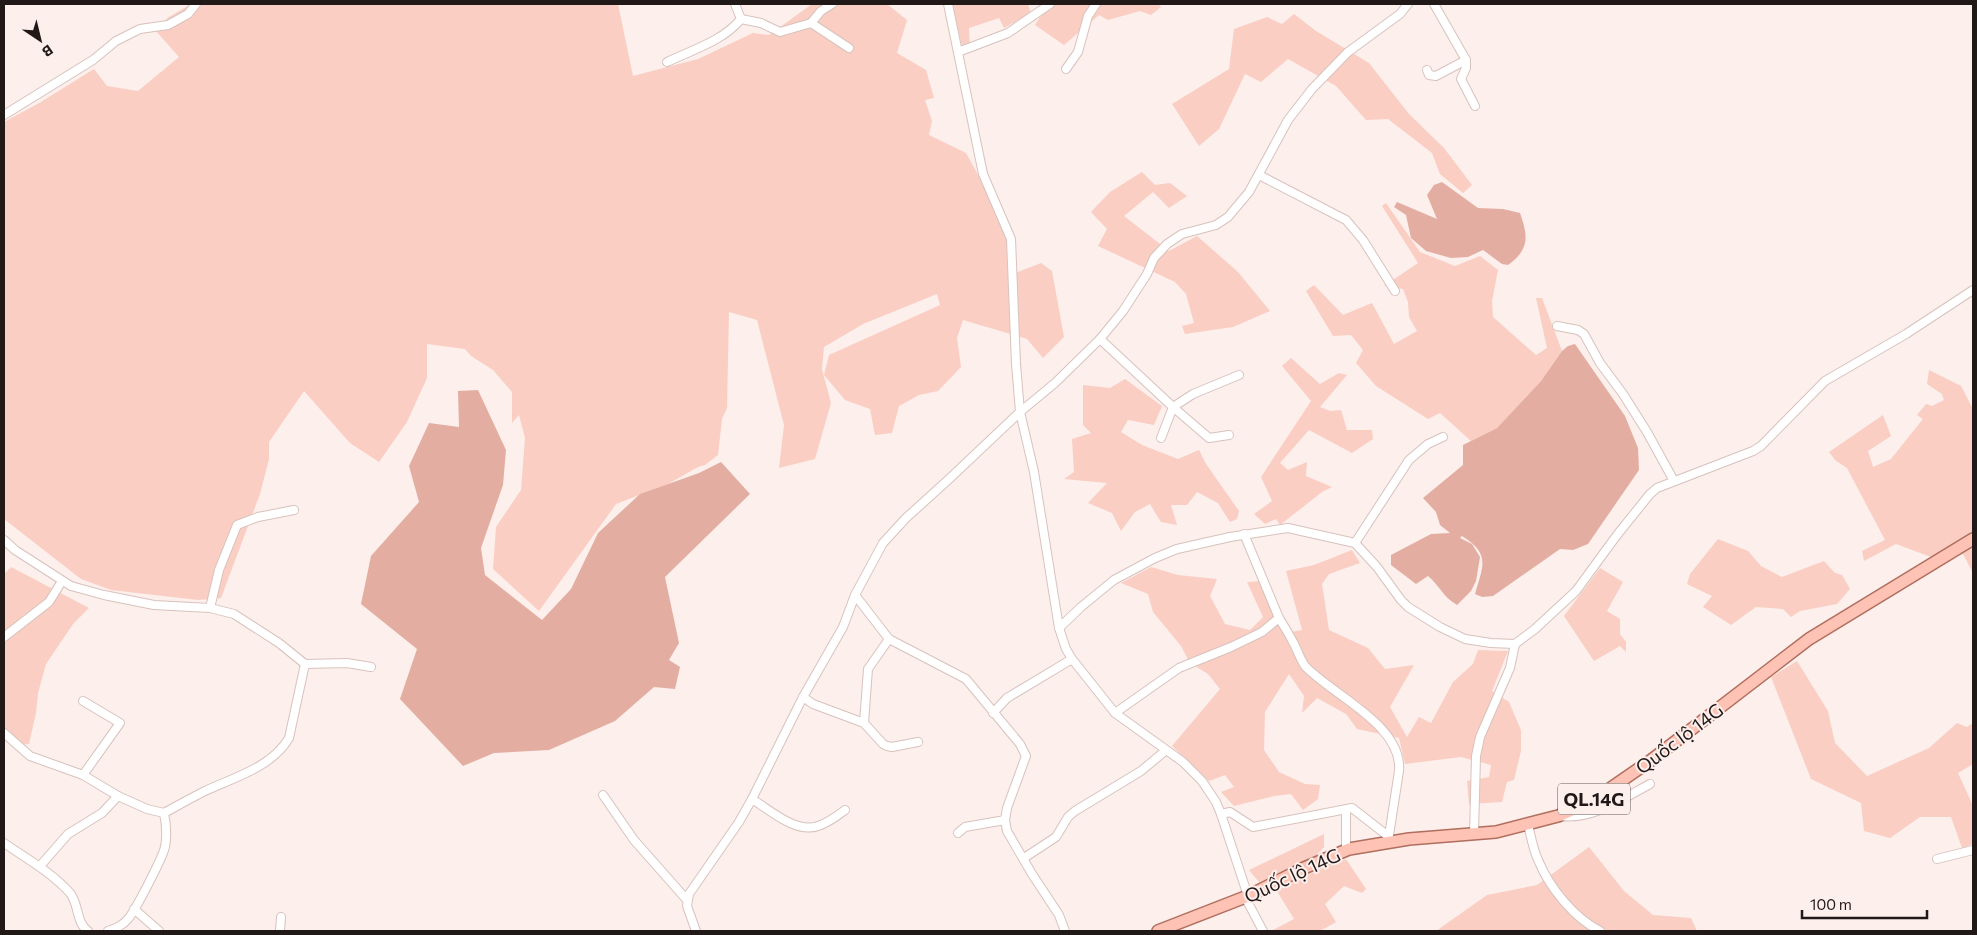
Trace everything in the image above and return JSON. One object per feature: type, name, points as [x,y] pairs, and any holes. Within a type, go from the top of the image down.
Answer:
[{"type":"main road","name":"Quốc lộ 14G","points":[[1158,931],[1246,896],[1346,850],[1388,839],[1474,835],[1496,832],[1558,816],[1584,805],[1608,790],[1809,639],[1973,539]]},
{"type":"street","points":[[4,115],[93,60],[116,41],[140,29],[168,25],[188,14],[196,4]]},
{"type":"street","points":[[736,4],[741,19]]},
{"type":"street","points":[[741,19],[761,22],[780,32],[811,23],[820,12],[832,4]]},
{"type":"street","points":[[948,4],[983,174],[1011,239],[1016,364],[1020,412],[1034,472],[1059,628],[1066,649],[1115,714],[1183,762],[1202,781],[1216,802],[1221,814],[1246,896],[1262,931]]},
{"type":"street","points":[[958,52],[1008,33],[1050,4]]},
{"type":"street","points":[[1066,69],[1078,52],[1088,16],[1096,4]]},
{"type":"street","points":[[696,931],[687,906],[687,900],[752,799],[803,697],[843,627],[855,596],[883,543],[906,518],[1020,412],[1055,383],[1100,339],[1123,311],[1147,274],[1154,258],[1167,244],[1182,234],[1216,225],[1228,217],[1249,192],[1288,120],[1312,89],[1348,52],[1400,14],[1408,4]]},
{"type":"street","points":[[1434,4],[1466,60],[1466,68],[1461,79],[1475,106]]},
{"type":"street","points":[[667,62],[722,37],[741,19]]},
{"type":"street","points":[[811,23],[849,48]]},
{"type":"street","points":[[1427,70],[1429,75],[1436,76],[1466,60]]},
{"type":"street","points":[[1259,175],[1346,220],[1363,240],[1395,291]]},
{"type":"street","points":[[1059,628],[1114,580],[1155,558],[1176,549],[1244,534],[1288,528],[1355,543],[1377,567],[1408,607],[1440,627],[1465,639],[1515,644],[1535,629],[1576,591],[1650,494],[1657,488],[1753,451],[1761,446],[1825,381],[1906,334],[1973,290]]},
{"type":"street","points":[[1557,326],[1578,330],[1584,334],[1600,363],[1623,394],[1647,432],[1674,481]]},
{"type":"street","points":[[1100,339],[1173,407],[1210,438],[1229,435]]},
{"type":"street","points":[[1160,438],[1173,407],[1193,394],[1239,375]]},
{"type":"street","points":[[1355,543],[1409,460],[1428,444],[1443,437]]},
{"type":"street","points":[[210,608],[219,570],[236,525],[258,517],[294,510]]},
{"type":"street","points":[[1244,534],[1280,618],[1304,664],[1327,685],[1346,696],[1389,737],[1398,751],[1399,771],[1388,839]]},
{"type":"street","points":[[4,540],[14,550],[71,586],[154,605],[210,608],[234,614],[279,642],[305,664],[347,663],[371,667]]},
{"type":"street","points":[[4,638],[49,602],[62,582]]},
{"type":"street","points":[[855,596],[889,640],[966,679],[1020,744],[1026,756],[1013,788],[1005,820],[1007,831],[1059,915],[1066,931]]},
{"type":"street","points":[[1115,714],[1179,668],[1262,632],[1280,618]]},
{"type":"street","points":[[864,723],[868,669],[889,640]]},
{"type":"street","points":[[1474,835],[1476,756],[1480,737],[1510,668],[1515,644]]},
{"type":"street","points":[[993,713],[1008,698],[1072,659]]},
{"type":"street","points":[[4,733],[30,756],[82,774],[118,796],[147,809],[164,813],[204,792],[255,770],[283,748],[289,738],[305,664]]},
{"type":"street","points":[[803,697],[813,704],[864,723],[887,746],[892,747],[918,742]]},
{"type":"street","points":[[82,774],[120,723],[83,701]]},
{"type":"street","points":[[1024,858],[1056,837],[1068,817],[1075,811],[1141,771],[1165,751]]},
{"type":"street","points":[[1558,816],[1575,818],[1592,814],[1650,784]]},
{"type":"street","points":[[603,795],[634,840],[687,900]]},
{"type":"street","points":[[40,866],[68,834],[102,813],[118,796]]},
{"type":"street","points":[[752,799],[793,825],[802,828],[818,826],[845,810]]},
{"type":"street","points":[[1221,814],[1230,812],[1253,826],[1352,808],[1388,839]]},
{"type":"street","points":[[1346,810],[1346,850]]},
{"type":"street","points":[[108,931],[121,926],[129,918],[165,847],[166,823],[164,813]]},
{"type":"street","points":[[958,833],[965,827],[1005,820]]},
{"type":"street","points":[[1528,824],[1538,862],[1550,881],[1575,912],[1600,931]]},
{"type":"street","points":[[4,843],[40,866],[72,896],[83,928],[88,931]]},
{"type":"street","points":[[1937,858],[1973,850]]},
{"type":"street","points":[[134,909],[159,931]]},
{"type":"street","points":[[280,931],[281,917]]},
{"type":"shaded area","points":[[191,4],[618,4],[633,76],[698,59],[753,33],[769,35],[812,4],[887,4],[907,20],[897,53],[926,70],[934,98],[925,100],[932,121],[929,135],[966,153],[1006,226],[1008,276],[1041,263],[1052,271],[1064,337],[1043,358],[1027,339],[963,320],[957,338],[961,367],[938,391],[919,395],[899,406],[892,433],[875,435],[870,409],[845,400],[824,375],[829,355],[940,305],[937,294],[863,324],[824,347],[822,369],[831,403],[815,459],[779,468],[784,425],[757,320],[729,312],[727,408],[722,419],[718,455],[705,465],[668,484],[616,504],[539,611],[493,569],[496,527],[521,490],[525,438],[519,415],[512,423],[512,392],[493,370],[471,356],[465,349],[427,344],[427,378],[407,422],[379,462],[350,443],[304,391],[269,442],[269,459],[260,494],[221,598],[198,600],[111,590],[81,579],[4,519],[4,122],[41,102],[94,69],[107,86],[138,91],[179,57],[155,30],[169,17]]},
{"type":"shaded area","points":[[952,4],[1028,4],[1031,13],[1004,28],[999,18],[969,28],[970,51],[964,54]]},
{"type":"shaded area","points":[[1048,4],[1158,4],[1161,7],[1151,15],[1140,11],[1108,20],[1099,15],[1064,45],[1035,25]]},
{"type":"shaded area","points":[[1294,14],[1316,31],[1369,63],[1409,114],[1444,148],[1472,185],[1463,193],[1440,174],[1432,153],[1388,119],[1366,120],[1336,86],[1288,59],[1261,82],[1245,74],[1219,129],[1199,146],[1172,104],[1229,69],[1234,29],[1267,17],[1282,24]]},
{"type":"shaded area","points":[[1142,172],[1155,185],[1170,183],[1187,196],[1169,208],[1153,192],[1124,216],[1169,251],[1197,236],[1238,272],[1270,311],[1233,327],[1185,334],[1182,326],[1194,323],[1186,294],[1175,282],[1098,246],[1107,229],[1091,212],[1110,192]]},
{"type":"shaded area","points":[[1442,182],[1478,208],[1503,209],[1520,213],[1526,235],[1524,248],[1515,259],[1508,265],[1502,264],[1483,250],[1468,257],[1451,258],[1426,251],[1411,238],[1406,215],[1394,207],[1397,202],[1437,219],[1427,195],[1434,185]]},
{"type":"shaded area","points":[[1386,203],[1420,252],[1455,266],[1480,256],[1498,270],[1492,301],[1493,317],[1536,355],[1547,348],[1536,298],[1542,298],[1562,351],[1541,381],[1497,428],[1471,441],[1440,413],[1428,419],[1376,386],[1356,363],[1363,350],[1351,335],[1333,336],[1306,291],[1314,285],[1343,315],[1372,303],[1394,344],[1417,331],[1409,317],[1408,302],[1403,289],[1384,286],[1418,263],[1382,206]]},
{"type":"shaded area","points":[[1575,344],[1625,416],[1638,448],[1639,470],[1588,544],[1573,550],[1560,549],[1493,596],[1482,597],[1475,594],[1482,561],[1481,555],[1472,544],[1480,557],[1476,581],[1471,591],[1457,605],[1428,576],[1416,584],[1391,565],[1391,555],[1431,534],[1450,533],[1440,525],[1436,512],[1423,498],[1463,465],[1463,445],[1497,428],[1541,381],[1562,351],[1568,346]],"holes":[[[1462,536],[1472,544],[1460,538]]]},
{"type":"shaded area","points":[[1291,358],[1320,384],[1339,373],[1347,375],[1320,407],[1330,411],[1341,410],[1347,430],[1372,430],[1373,439],[1352,453],[1309,430],[1280,463],[1288,470],[1307,462],[1306,476],[1332,487],[1322,492],[1280,525],[1276,519],[1265,524],[1254,514],[1272,501],[1261,477],[1311,401],[1282,366]]},
{"type":"shaded area","points":[[1929,370],[1961,386],[1973,409],[1973,573],[1963,554],[1931,557],[1896,544],[1864,561],[1862,551],[1885,540],[1847,468],[1835,460],[1829,452],[1883,415],[1891,436],[1868,451],[1873,467],[1891,459],[1923,419],[1917,415],[1926,404],[1932,406],[1944,400],[1942,394],[1927,384]]},
{"type":"shaded area","points":[[1125,379],[1162,406],[1154,425],[1128,420],[1121,432],[1142,445],[1178,459],[1199,450],[1206,464],[1239,511],[1237,519],[1230,522],[1218,503],[1197,492],[1187,505],[1171,505],[1177,525],[1161,522],[1150,504],[1135,512],[1121,531],[1112,513],[1088,503],[1107,483],[1064,479],[1074,472],[1072,439],[1091,433],[1083,425],[1083,385],[1110,388]]},
{"type":"shaded area","points":[[478,390],[506,450],[503,485],[481,548],[485,575],[542,620],[571,589],[598,533],[640,494],[699,473],[721,462],[750,494],[665,577],[679,643],[669,660],[680,667],[675,689],[654,687],[615,721],[549,750],[494,753],[463,766],[400,699],[417,649],[361,604],[371,556],[419,502],[409,466],[429,423],[459,427],[458,391]]},
{"type":"shaded area","points":[[1718,539],[1748,551],[1761,566],[1782,577],[1824,561],[1835,573],[1842,575],[1850,589],[1837,604],[1800,611],[1791,617],[1783,609],[1756,607],[1731,625],[1703,607],[1712,596],[1687,584],[1690,574]]},
{"type":"shaded area","points":[[1352,550],[1360,563],[1329,574],[1322,584],[1329,630],[1368,648],[1385,669],[1414,665],[1390,707],[1407,737],[1419,717],[1431,723],[1453,682],[1473,664],[1478,650],[1508,651],[1492,691],[1509,702],[1521,730],[1521,751],[1514,780],[1507,782],[1502,802],[1469,804],[1467,781],[1489,777],[1491,765],[1461,757],[1405,764],[1399,738],[1357,729],[1346,714],[1317,698],[1302,713],[1304,696],[1289,674],[1265,712],[1264,750],[1279,772],[1305,784],[1320,785],[1318,799],[1303,810],[1291,794],[1274,796],[1234,806],[1221,792],[1234,787],[1225,775],[1209,781],[1172,746],[1220,689],[1208,674],[1190,663],[1181,646],[1153,612],[1148,594],[1121,583],[1151,567],[1178,575],[1217,579],[1210,596],[1225,624],[1250,630],[1263,617],[1247,582],[1261,581],[1285,633],[1302,630],[1286,571],[1314,565]]},
{"type":"shaded area","points":[[11,567],[89,608],[73,624],[46,664],[38,693],[36,713],[29,744],[20,745],[4,731],[4,574]]},
{"type":"shaded area","points":[[1600,568],[1623,582],[1607,611],[1620,619],[1620,634],[1626,642],[1626,652],[1620,646],[1594,661],[1564,616]]},
{"type":"shaded area","points":[[1797,661],[1828,711],[1835,743],[1867,776],[1929,748],[1957,723],[1967,727],[1973,723],[1973,764],[1958,773],[1973,806],[1973,844],[1962,848],[1951,817],[1920,817],[1890,838],[1864,831],[1861,803],[1811,779],[1771,677]]},
{"type":"shaded area","points":[[1324,834],[1324,847],[1292,881],[1346,859],[1366,889],[1362,893],[1344,886],[1325,904],[1336,922],[1320,931],[1271,931],[1294,919],[1269,878],[1259,882],[1249,870]]},
{"type":"shaded area","points":[[1589,847],[1624,891],[1653,915],[1691,918],[1697,931],[1436,931],[1487,895],[1537,885]]}]
